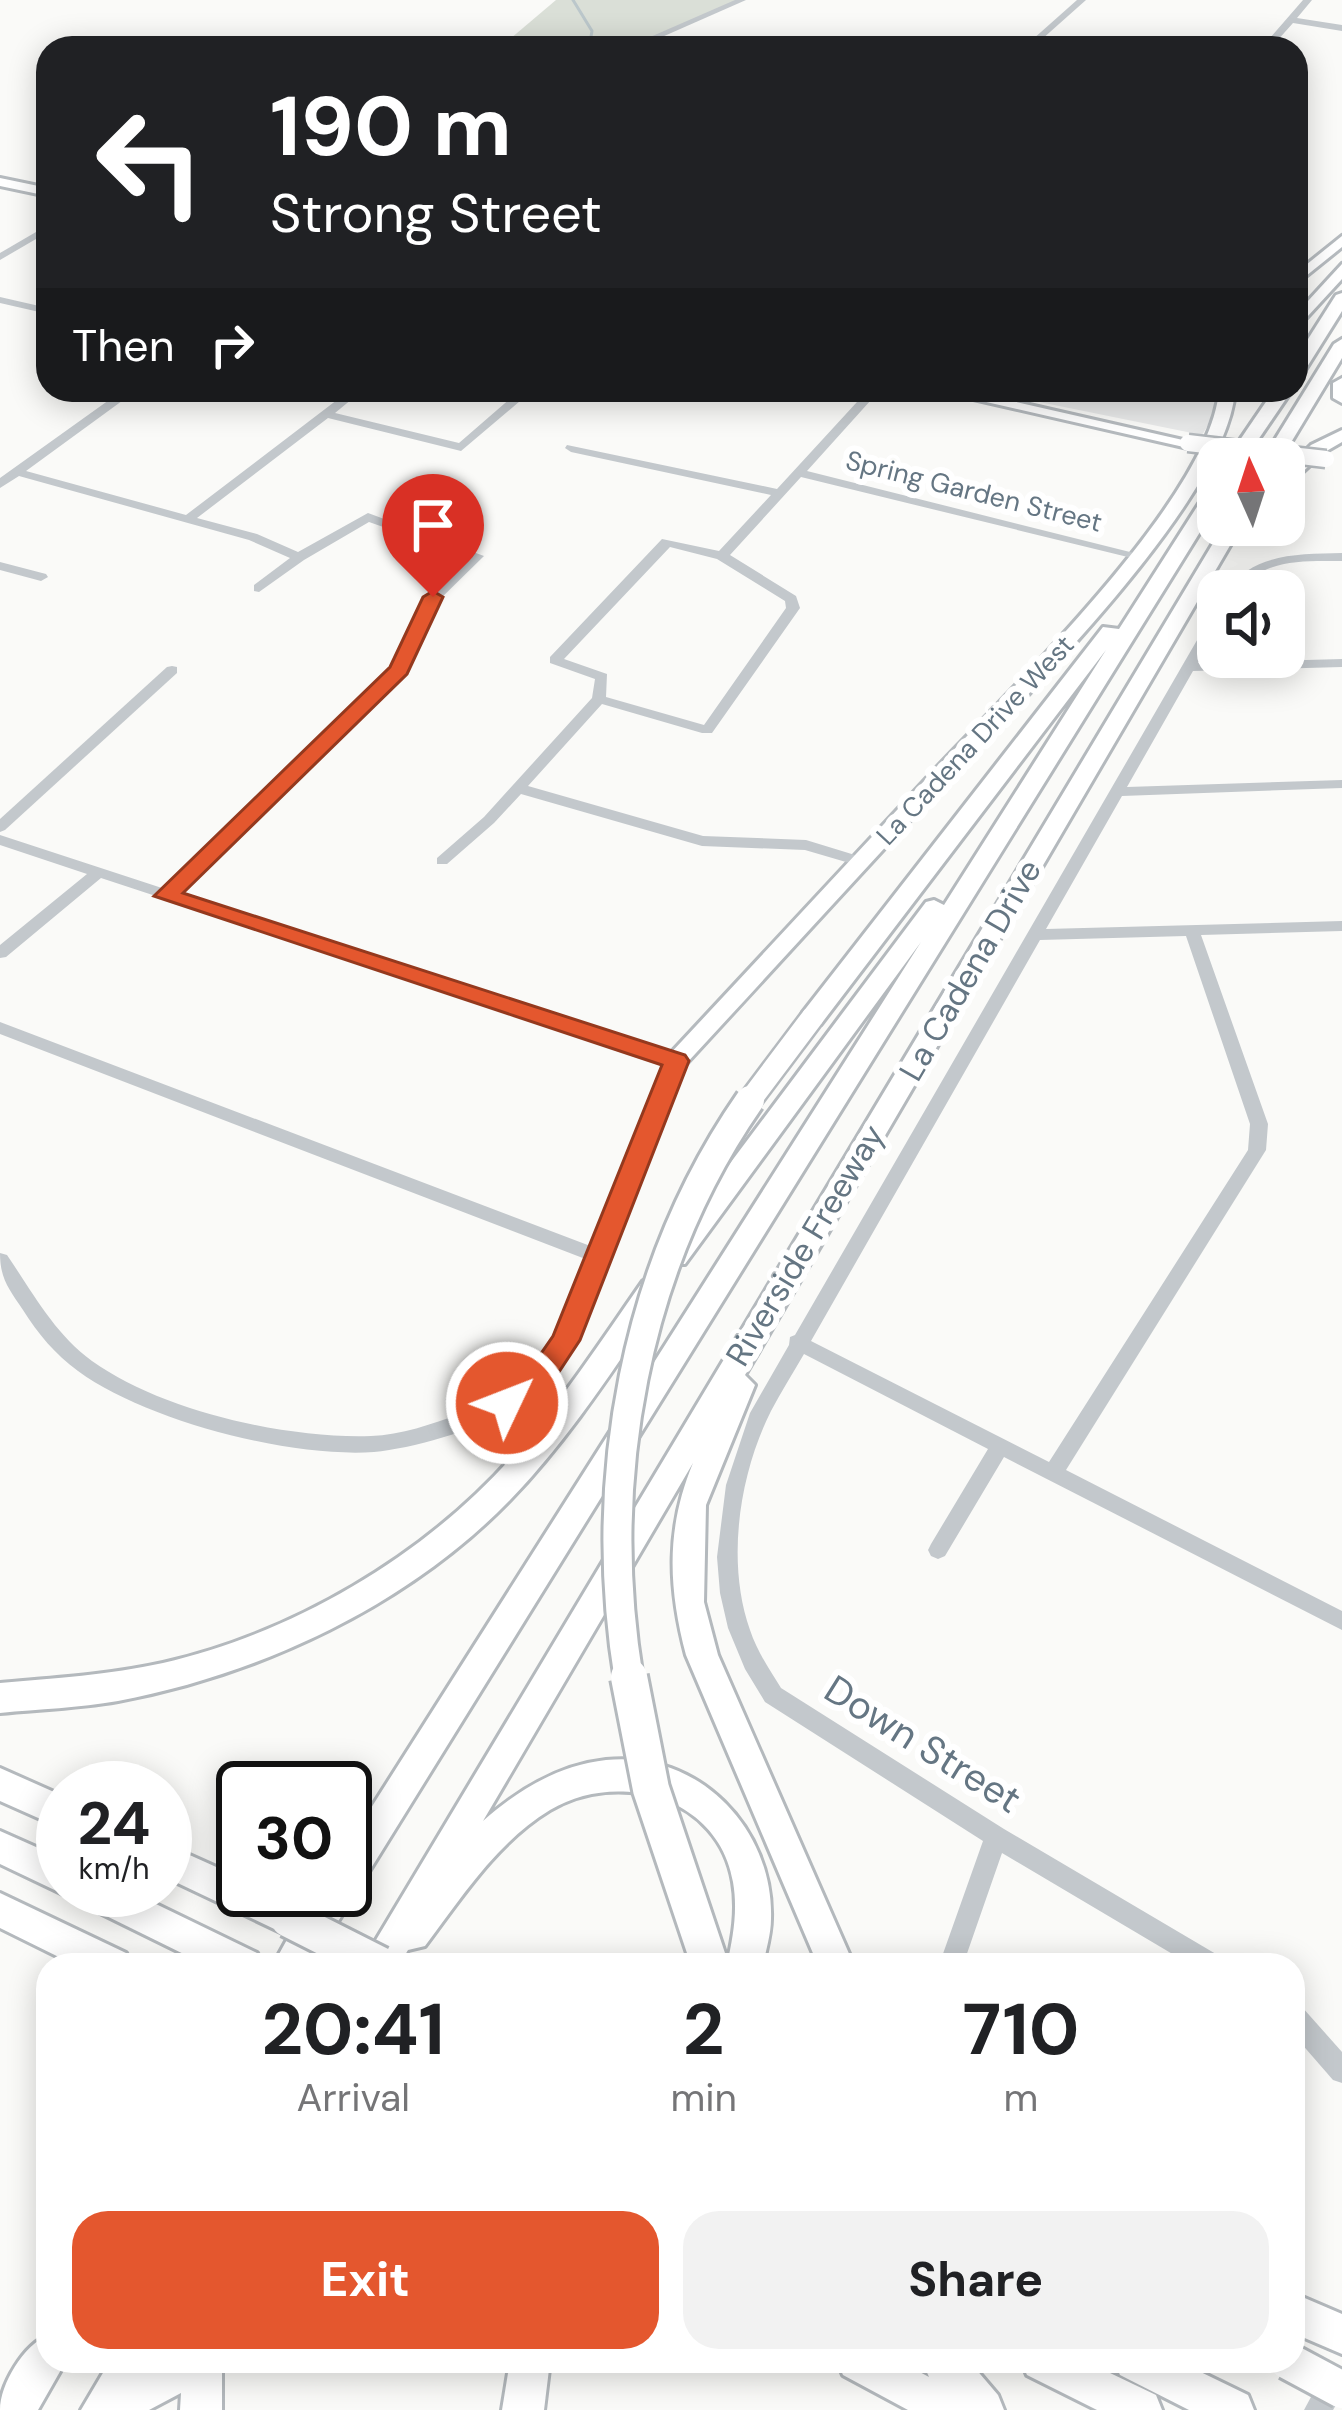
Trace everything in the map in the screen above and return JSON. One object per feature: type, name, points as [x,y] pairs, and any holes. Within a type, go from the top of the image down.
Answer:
[{"type":"highway","points":[[1308,310],[1342,269]]},
{"type":"highway","points":[[1308,352],[1342,298]]},
{"type":"highway","points":[[1308,400],[1342,344]]},
{"type":"highway","points":[[1342,383],[1342,398]]},
{"type":"highway","points":[[1238,438],[1258,402]]},
{"type":"highway","points":[[1251,438],[1275,402]]},
{"type":"highway","points":[[1285,438],[1307,402]]},
{"type":"highway","points":[[1305,461],[1342,435]]},
{"type":"highway","points":[[706,1953],[671,1854],[637,1729],[620,1596],[620,1485],[633,1358],[662,1263],[714,1157],[758,1087],[1015,751],[1197,525]]},
{"type":"highway","name":"Riverside Freeway","points":[[372,1837],[1038,770],[1197,526]]},
{"type":"highway","name":"Riverside Freeway","points":[[389,1953],[1220,546]]},
{"type":"highway","points":[[1182,609],[1218,577],[1239,546]]},
{"type":"highway","points":[[0,1698],[121,1686],[243,1651],[351,1602],[475,1515],[591,1380],[722,1192],[1038,770]]},
{"type":"highway","points":[[809,1240],[691,1505],[687,1584],[702,1655],[831,1953]]},
{"type":"highway","points":[[392,1953],[464,1868],[524,1807],[560,1787],[620,1776],[642,1776],[688,1790],[740,1842],[755,1886],[756,1933],[749,1953]]},
{"type":"highway","points":[[0,1784],[36,1801]]},
{"type":"highway","points":[[0,1847],[36,1864]]},
{"type":"highway","points":[[192,1873],[358,1953]]},
{"type":"highway","points":[[0,1914],[54,1953]]},
{"type":"highway","points":[[0,1914],[86,1953]]},
{"type":"highway","points":[[146,1917],[221,1953]]},
{"type":"highway","points":[[299,1953],[321,1917]]},
{"type":"highway","points":[[1305,2318],[1342,2334]]},
{"type":"highway","points":[[1305,2370],[1342,2390]]},
{"type":"highway","points":[[14,2410],[37,2373]]},
{"type":"highway","points":[[105,2410],[127,2373]]},
{"type":"highway","points":[[105,2410],[177,2373]]},
{"type":"highway","points":[[200,2373],[201,2410]]},
{"type":"highway","points":[[523,2410],[528,2373]]},
{"type":"highway","points":[[880,2373],[950,2410]]},
{"type":"highway","points":[[951,2373],[983,2410]]},
{"type":"highway","points":[[1065,2373],[1141,2410]]},
{"type":"highway","points":[[1159,2373],[1233,2410]]},
{"type":"main road","points":[[0,182],[36,190]]},
{"type":"main road","points":[[1308,270],[1342,240]]},
{"type":"main road","points":[[1008,402],[1188,443],[1334,460]]},
{"type":"main road","points":[[1023,402],[1029,409]]},
{"type":"main road","name":"La Cadena Drive West","points":[[676,1061],[1057,652],[1136,555],[1226,423],[1227,402]]},
{"type":"street","points":[[657,36],[742,0]]},
{"type":"street","points":[[1041,36],[1082,0]]},
{"type":"street","points":[[1277,36],[1308,0]]},
{"type":"street","points":[[1291,20],[1342,28]]},
{"type":"street","points":[[0,256],[36,235]]},
{"type":"street","points":[[0,300],[36,308]]},
{"type":"street","points":[[0,484],[114,402]]},
{"type":"street","points":[[189,518],[341,402]]},
{"type":"street","points":[[325,414],[460,447],[513,402]]},
{"type":"street","points":[[722,556],[863,402]]},
{"type":"street","points":[[571,448],[780,494]]},
{"type":"street","points":[[17,472],[189,518],[299,557]]},
{"type":"street","name":"Spring Garden Street","points":[[800,473],[1136,555]]},
{"type":"street","points":[[166,896],[399,670],[413,648],[426,606],[478,556],[368,517],[299,557],[259,589]]},
{"type":"street","points":[[442,861],[518,788],[599,699],[602,677],[555,660],[667,542],[722,556],[791,599],[793,608],[707,730],[599,699]]},
{"type":"street","points":[[1253,570],[1276,561],[1342,557]]},
{"type":"street","points":[[0,566],[40,577]]},
{"type":"street","name":"La Cadena Drive","points":[[733,1495],[751,1434],[797,1342],[1197,654]]},
{"type":"street","points":[[1189,668],[1342,663]]},
{"type":"street","points":[[0,826],[172,670]]},
{"type":"street","points":[[1115,792],[1342,784]]},
{"type":"street","points":[[518,788],[702,841],[806,844],[863,862]]},
{"type":"street","points":[[0,840],[676,1061],[602,1258],[566,1340],[543,1373],[507,1403],[373,1444],[266,1434],[177,1410],[116,1382],[59,1344],[0,1260]]},
{"type":"street","points":[[0,953],[98,873]]},
{"type":"street","points":[[1032,935],[1342,926]]},
{"type":"street","points":[[1055,1470],[1257,1150],[1259,1124],[1192,932]]},
{"type":"street","points":[[0,1028],[602,1258]]},
{"type":"street","points":[[797,1342],[1055,1470],[1342,1621]]},
{"type":"street","points":[[938,1550],[1001,1444]]},
{"type":"street","name":"Down Street","points":[[733,1495],[729,1584],[734,1622],[748,1661],[773,1695],[996,1837],[1194,1953]]},
{"type":"street","points":[[955,1953],[996,1837]]},
{"type":"street","points":[[1305,2028],[1342,2071]]},
{"type":"street","points":[[1318,2410],[1342,2370]]},
{"type":"shaded area","points":[[556,0],[738,0],[656,36],[514,36]]},
{"type":"shaded area","points":[[1040,402],[1215,402],[1213,417],[1202,435]]},
{"type":"waterway","points":[[573,0],[591,36]]},
{"type":"route","points":[[433,597],[399,670],[166,896],[676,1061],[674,1077],[608,1245],[566,1340],[543,1373],[507,1403]]}]
